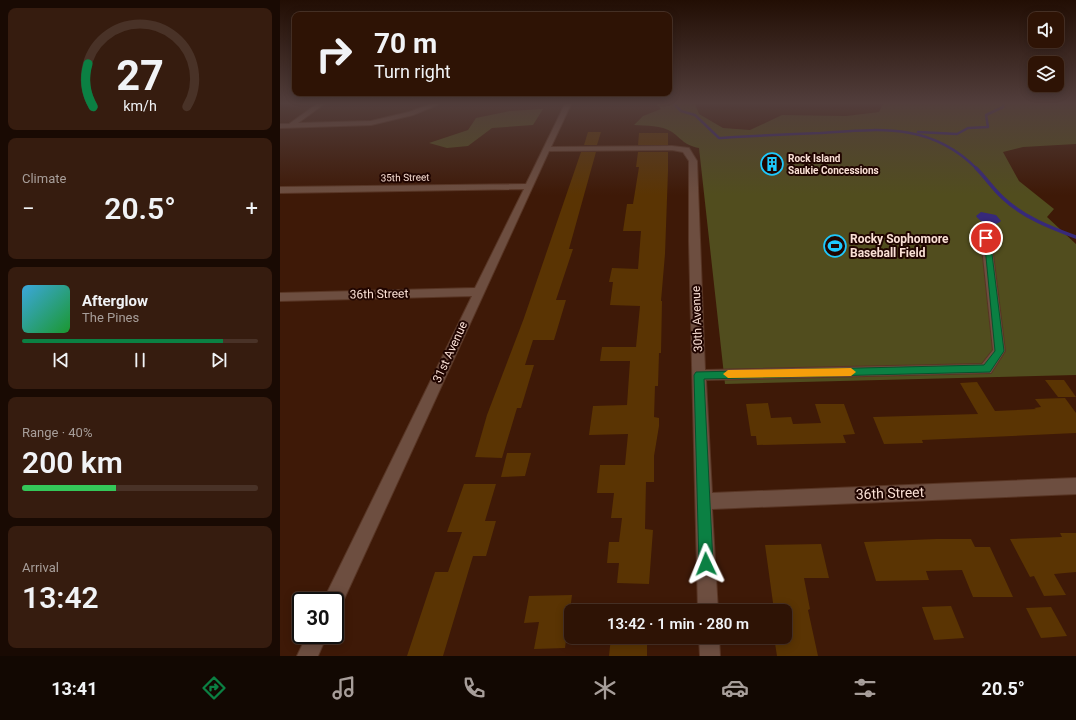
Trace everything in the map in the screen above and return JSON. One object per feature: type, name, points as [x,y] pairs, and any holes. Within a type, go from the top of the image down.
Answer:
[{"type":"street","name":"31st Avenue","points":[[337,592],[554,135]]},
{"type":"street","name":"30th Avenue","points":[[547,149],[665,148],[686,150],[693,161],[708,604]]},
{"type":"street","name":"35th Street","points":[[280,190],[529,186]]},
{"type":"street","points":[[699,375],[986,369],[999,351],[986,238]]},
{"type":"street","name":"36th Street","points":[[280,297],[479,292]]},
{"type":"street","name":"36th Street","points":[[704,501],[1076,486]]},
{"type":"street","points":[[307,656],[312,644]]},
{"type":"street","points":[[709,644],[710,656]]},
{"type":"shaded area","points":[[454,135],[483,135],[468,146],[447,148],[429,143]]},
{"type":"shaded area","points":[[675,135],[1076,135],[1076,144],[1023,147],[1003,152],[1019,181],[1054,209],[1047,217],[1076,244],[1076,375],[725,384],[699,148],[687,144]]},
{"type":"shaded area","points":[[981,212],[996,215],[1001,221],[995,224],[984,223],[976,216]]},
{"type":"building","points":[[587,135],[600,135],[597,145],[584,145]]},
{"type":"building","points":[[639,135],[668,135],[668,145],[638,145]]},
{"type":"building","points":[[581,152],[596,152],[569,249],[573,249],[556,300],[566,300],[554,340],[533,340],[525,365],[534,365],[521,408],[517,408],[502,458],[475,457],[487,415],[524,318]]},
{"type":"building","points":[[638,152],[668,152],[665,254],[661,301],[661,353],[659,353],[658,386],[655,386],[654,417],[659,418],[659,426],[654,456],[654,482],[646,482],[645,529],[653,530],[649,584],[617,583],[619,563],[607,563],[609,542],[619,542],[622,518],[611,518],[614,493],[597,493],[600,465],[625,465],[628,434],[589,435],[593,406],[627,405],[630,361],[600,361],[602,347],[636,347],[640,306],[610,305],[613,282],[609,282],[612,268],[638,269],[641,231],[623,231],[627,204],[633,204],[639,167],[636,167]]},
{"type":"building","points":[[1045,380],[1064,380],[1076,397],[1058,397]]},
{"type":"building","points":[[977,382],[995,411],[1036,409],[1034,408],[1041,407],[1035,399],[1065,398],[1076,413],[1076,433],[922,440],[923,443],[884,444],[873,417],[978,414],[960,383]]},
{"type":"building","points":[[768,403],[771,418],[791,417],[793,424],[821,423],[815,404],[844,404],[855,434],[843,435],[846,443],[757,445],[756,436],[751,436],[746,404]]},
{"type":"building","points":[[507,453],[531,453],[525,476],[501,477]]},
{"type":"building","points":[[464,484],[496,484],[485,521],[496,521],[486,556],[473,556],[443,656],[407,656],[435,572],[448,572],[462,532],[447,532]]},
{"type":"building","points":[[1060,533],[1076,533],[1076,572],[1054,574],[1066,595],[1044,596],[1034,576],[1030,577],[1010,539],[1062,537]]},
{"type":"building","points":[[971,539],[975,547],[990,547],[1013,597],[973,597],[962,570],[926,571],[929,580],[876,581],[864,542]]},
{"type":"building","points":[[821,544],[829,578],[804,578],[810,609],[808,610],[818,656],[777,656],[775,644],[792,644],[792,604],[773,604],[765,545]]},
{"type":"building","points":[[572,595],[571,604],[564,604],[565,648],[534,649],[539,622],[524,623],[529,596]]},
{"type":"building","points":[[951,606],[964,638],[934,640],[922,607]]},
{"type":"building","points":[[1051,607],[1067,636],[1041,638],[1026,608]]},
{"type":"building","points":[[610,644],[647,644],[647,656],[609,656]]},
{"type":"waterway","points":[[715,135],[719,138],[772,135]]},
{"type":"waterway","points":[[916,135],[942,143],[960,154],[976,168]]},
{"type":"waterway","points":[[976,168],[999,195],[1019,211],[1047,226],[1076,237]]},
{"type":"slow traffic","points":[[728,374],[851,372]]},
{"type":"place","name":"Rock Island Saukie Concessions","points":[[772,164]]},
{"type":"place","name":"Rocky Sophomore Baseball Field","points":[[835,246]]},
{"type":"route","points":[[706,564],[699,375],[986,369],[999,351],[986,238]]}]
